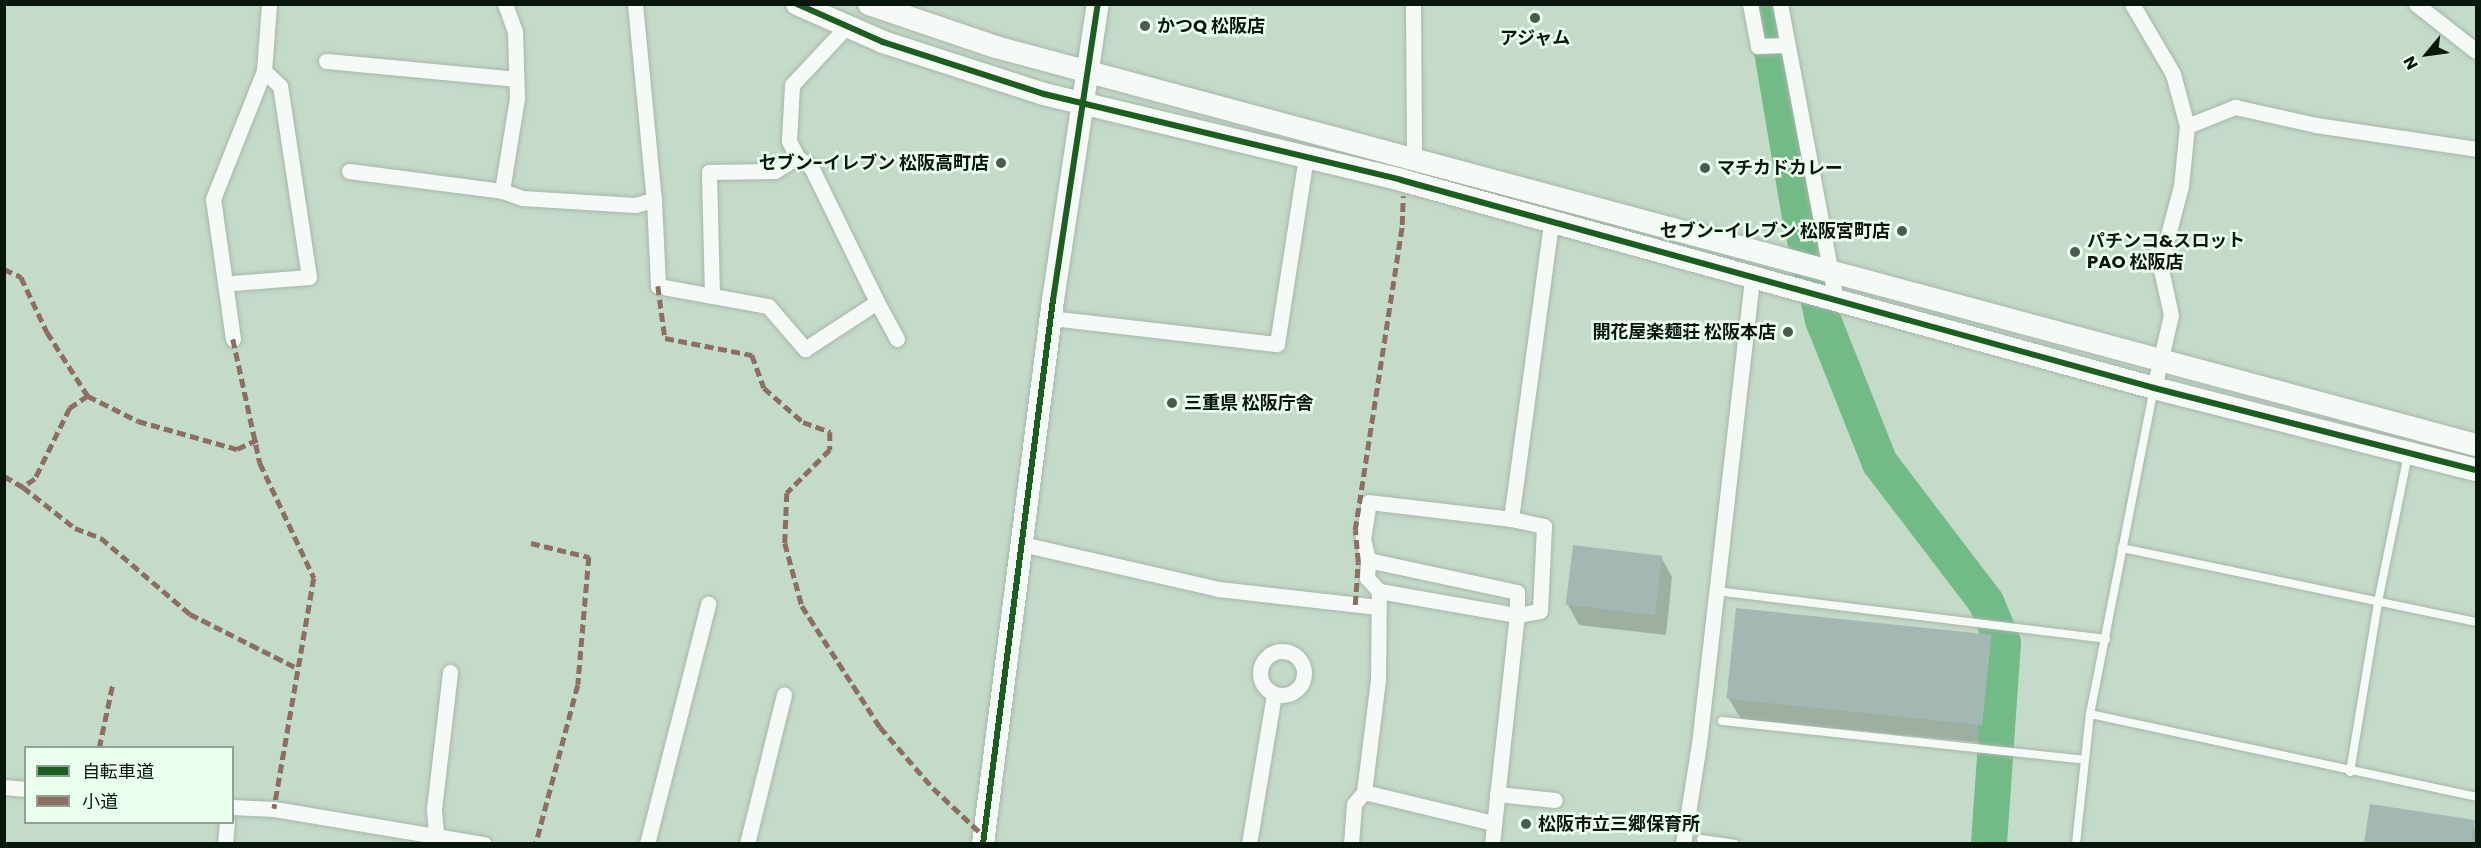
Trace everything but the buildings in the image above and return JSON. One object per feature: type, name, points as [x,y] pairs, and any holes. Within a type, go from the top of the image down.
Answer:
[{"type":"street","points":[[233,339],[213,199],[264,71],[269,4]]},
{"type":"street","points":[[502,190],[517,98],[515,31],[505,4]]},
{"type":"street","points":[[635,4],[654,200],[658,286],[768,306],[806,349],[877,302]]},
{"type":"street","points":[[797,4],[847,26],[1044,94],[1084,101],[1306,156],[1799,288],[2154,388],[2409,450],[2476,470]]},
{"type":"street","points":[[869,4],[996,47],[1826,267],[2160,363],[2476,445]]},
{"type":"street","points":[[983,843],[1050,318],[1098,4]]},
{"type":"street","points":[[1413,4],[1414,158]]},
{"type":"street","points":[[1750,4],[1758,46],[1786,45]]},
{"type":"street","points":[[1780,4],[1832,299]]},
{"type":"street","points":[[2132,4],[2173,74],[2187,126],[2181,186],[2160,265],[2171,315],[2154,388]]},
{"type":"street","points":[[2416,4],[2476,51]]},
{"type":"street","points":[[847,26],[792,85],[789,141],[797,158],[811,167],[897,339]]},
{"type":"street","points":[[326,61],[515,79]]},
{"type":"street","points":[[233,283],[309,277],[280,86],[264,71]]},
{"type":"street","points":[[2187,126],[2235,107],[2316,125],[2476,149]]},
{"type":"street","points":[[1050,318],[1277,344],[1306,156]]},
{"type":"street","points":[[712,296],[709,172],[775,171],[797,158]]},
{"type":"street","points":[[349,171],[502,190],[522,198],[635,206],[654,200]]},
{"type":"street","points":[[1511,519],[1551,222]]},
{"type":"street","points":[[1683,843],[1699,744],[1752,277]]},
{"type":"street","points":[[1369,502],[1511,519],[1544,526],[1540,611],[1516,615],[1379,591],[1367,578],[1368,560],[1363,539],[1369,502]]},
{"type":"street","points":[[1022,544],[1218,589],[1378,608]]},
{"type":"street","points":[[1368,560],[1517,592],[1492,843]]},
{"type":"street","points":[[1351,843],[1354,804],[1364,792],[1378,680],[1379,591]]},
{"type":"street","points":[[647,843],[708,604]]},
{"type":"street","points":[[437,840],[434,809],[450,672]]},
{"type":"street","points":[[747,843],[784,694]]},
{"type":"street","points":[[1249,843],[1274,694]]},
{"type":"street","points":[[4,787],[24,789]]},
{"type":"street","points":[[1364,792],[1493,823]]},
{"type":"street","points":[[1497,794],[1555,800]]},
{"type":"street","points":[[234,807],[274,809],[437,840],[484,843]]},
{"type":"street","points":[[225,843],[227,824]]},
{"type":"lane","points":[[2076,843],[2090,714],[2154,388]]},
{"type":"lane","points":[[2350,772],[2378,602],[2409,450]]},
{"type":"lane","points":[[2122,548],[2476,622]]},
{"type":"lane","points":[[1716,591],[2106,639]]},
{"type":"lane","points":[[2090,714],[2350,772],[2476,797]]},
{"type":"lane","points":[[1722,721],[2084,760]]},
{"type":"lane","points":[[1701,840],[1735,843]]},
{"type":"waterway","points":[[1764,4],[1800,217],[1823,320],[1880,463],[1986,602],[2003,643],[1989,844]]},
{"type":"marked path","points":[[1355,605],[1358,562],[1355,530],[1402,225],[1403,196]]},
{"type":"marked path","points":[[4,269],[21,277],[47,332],[88,396],[138,421],[237,449],[258,439]]},
{"type":"marked path","points":[[658,286],[665,338],[752,355],[764,388],[803,422],[830,432],[830,450],[787,493],[785,543],[802,606],[880,727],[933,788],[984,836]]},
{"type":"marked path","points":[[233,339],[260,463],[314,578],[274,809]]},
{"type":"marked path","points":[[88,396],[70,408],[35,479],[23,487],[75,528],[101,538],[190,614],[297,668]]},
{"type":"marked path","points":[[4,476],[23,487]]},
{"type":"marked path","points":[[531,543],[589,557],[578,685],[536,844]]},
{"type":"marked path","points":[[99,746],[113,682]]},
{"type":"cycle path","points":[[797,4],[883,42],[1044,94],[1401,180],[2154,388],[2476,470]]},
{"type":"cycle path","points":[[983,844],[1053,300],[1098,4]]},
{"type":"place","name":"アジャム","points":[[1535,18]]},
{"type":"place","name":"かつQ 松阪店","points":[[1145,26]]},
{"type":"place","name":"セブン-イレブン 松阪高町店","points":[[1001,163]]},
{"type":"place","name":"マチカドカレー","points":[[1705,168]]},
{"type":"place","name":"セブン-イレブン 松阪宮町店","points":[[1902,231]]},
{"type":"place","name":"パチンコ&スロット PAO 松阪店","points":[[2075,252]]},
{"type":"place","name":"開花屋楽麺荘 松阪本店","points":[[1788,332]]},
{"type":"place","name":"三重県 松阪庁舎","points":[[1172,403]]},
{"type":"place","name":"松阪市立三郷保育所","points":[[1526,824]]}]
